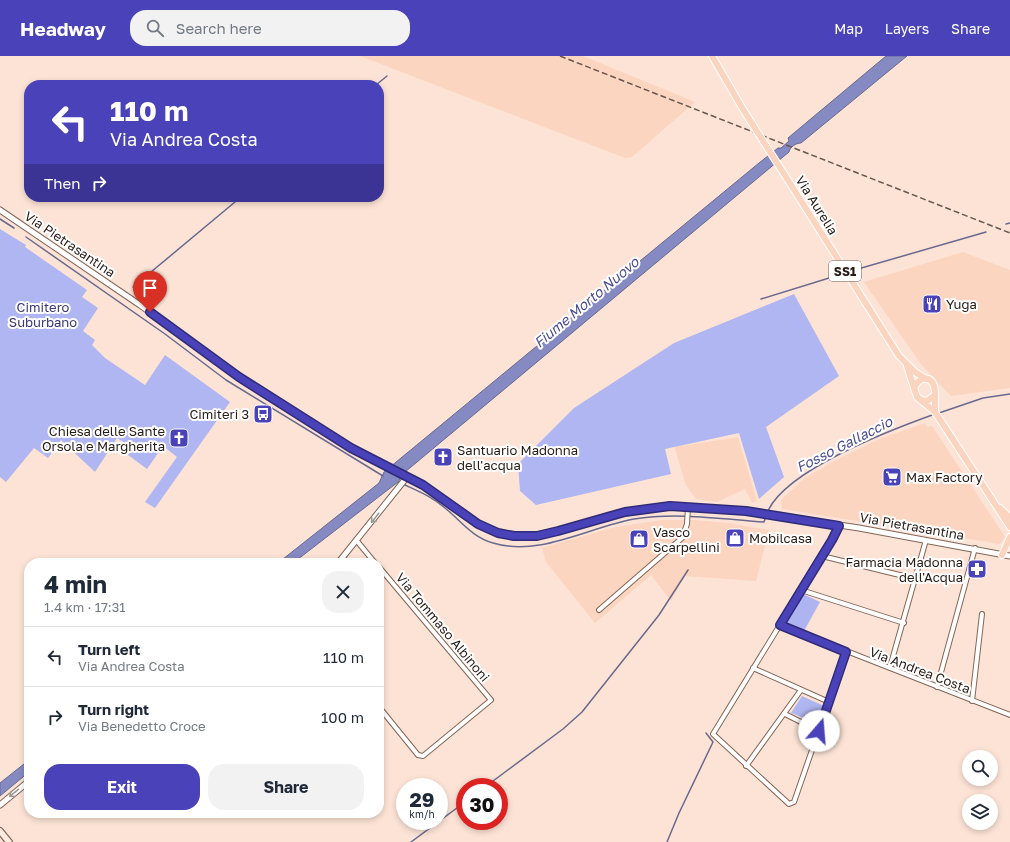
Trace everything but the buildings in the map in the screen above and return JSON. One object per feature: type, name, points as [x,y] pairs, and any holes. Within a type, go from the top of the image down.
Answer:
[{"type":"main road","name":"Via Aurelia","points":[[712,56],[744,111],[906,365],[914,388]]},
{"type":"main road","name":"Via Aurelia","points":[[906,365],[926,379]]},
{"type":"main road","points":[[914,388],[918,382],[926,379]]},
{"type":"main road","name":"SS1","points":[[926,379],[934,384],[936,389],[935,412]]},
{"type":"main road","name":"SS1","points":[[914,388],[915,394],[918,398],[935,412],[992,500],[1007,519],[1010,526]]},
{"type":"main road","points":[[918,398],[927,401],[935,395]]},
{"type":"main road","points":[[1002,554],[1010,536],[1007,519]]},
{"type":"main road","points":[[0,831],[9,842]]},
{"type":"street","name":"Via Pietrasantina","points":[[0,210],[140,305],[239,377],[351,448],[439,495],[483,527],[498,533],[514,536],[531,536],[553,532],[607,516],[640,509],[688,507],[775,515],[975,548],[1010,556]]},
{"type":"street","points":[[342,558],[400,487],[405,478]]},
{"type":"street","points":[[599,610],[682,538],[687,522],[688,507]]},
{"type":"street","points":[[839,526],[832,540],[713,734],[785,802],[792,804],[794,802],[846,652]]},
{"type":"street","points":[[890,668],[904,623],[926,540]]},
{"type":"street","points":[[357,541],[371,558]]},
{"type":"street","points":[[937,687],[975,548]]},
{"type":"street","points":[[822,556],[916,579]]},
{"type":"street","name":"Via Tommaso Albinoni","points":[[384,573],[491,700],[423,756],[418,754],[384,713]]},
{"type":"street","points":[[801,590],[904,623]]},
{"type":"street","points":[[972,700],[982,614]]},
{"type":"street","name":"Via Andrea Costa","points":[[780,625],[1010,715]]},
{"type":"street","points":[[753,668],[828,702]]},
{"type":"street","points":[[746,766],[801,690]]},
{"type":"street","points":[[785,714],[819,731]]},
{"type":"street","points":[[0,805],[24,785]]},
{"type":"shaded area","points":[[360,56],[583,56],[695,102],[632,157],[625,158]]},
{"type":"shaded area","points":[[886,56],[907,56],[801,143],[791,148],[789,152],[399,477],[400,479],[398,482],[299,558],[284,558],[379,483],[384,472],[759,163],[778,148],[781,148],[789,141],[788,138]]},
{"type":"shaded area","points":[[963,252],[1010,270],[1010,388],[951,396],[921,364],[864,282]]},
{"type":"shaded area","points":[[925,423],[927,427],[932,426],[1005,537],[1000,544],[782,509],[781,500],[805,478],[836,460],[882,438]]},
{"type":"shaded area","points":[[738,437],[757,501],[752,503],[745,489],[717,502],[696,499],[686,485],[675,447]]},
{"type":"shaded area","points":[[662,520],[695,520],[728,523],[769,530],[756,581],[685,576],[671,601],[651,575],[595,623],[546,562],[542,548],[615,527]]},
{"type":"shaded area","points":[[803,594],[820,602],[804,631],[785,624],[784,622]]},
{"type":"shaded area","points":[[24,764],[24,776],[0,796],[0,783]]},
{"type":"green space","name":"Cimitero Suburbano","points":[[0,229],[26,245],[25,247],[87,290],[82,297],[98,308],[83,331],[95,340],[92,345],[105,358],[145,385],[165,355],[230,402],[155,508],[145,502],[177,457],[163,446],[147,469],[128,455],[133,448],[117,438],[95,472],[61,440],[48,458],[34,448],[6,482],[0,477]]},
{"type":"green space","points":[[794,294],[839,376],[766,427],[784,477],[759,499],[739,433],[665,449],[671,474],[536,505],[520,491],[518,464],[574,408],[674,343]]},
{"type":"green space","points":[[802,696],[824,706],[818,724],[791,713]]},
{"type":"waterway","points":[[382,80],[387,76]]},
{"type":"waterway","points":[[133,287],[235,202]]},
{"type":"waterway","points":[[0,219],[14,228]]},
{"type":"waterway","points":[[1006,224],[1010,223]]},
{"type":"waterway","points":[[851,271],[986,232]]},
{"type":"waterway","points":[[26,237],[165,334],[226,380],[383,476]]},
{"type":"waterway","points":[[761,299],[842,274]]},
{"type":"waterway","name":"Fosso Gallaccio","points":[[939,413],[983,398],[1010,394]]},
{"type":"waterway","name":"Fosso Gallaccio","points":[[767,513],[777,497],[817,467],[868,441],[935,414]]},
{"type":"waterway","name":"Fosso Gallaccio","points":[[403,484],[425,494],[440,504],[479,537],[493,543],[511,546],[546,544],[617,523],[650,517],[683,516],[764,522],[766,516]]},
{"type":"waterway","points":[[497,778],[563,729],[582,712],[659,615],[688,570]]},
{"type":"waterway","points":[[667,842],[679,813],[713,742],[706,733]]},
{"type":"waterway","points":[[411,842],[456,809]]},
{"type":"railway","points":[[560,56],[1010,233]]},
{"type":"place","name":"Yuga","points":[[932,304]]},
{"type":"place","name":"Cimiteri 3","points":[[263,414]]},
{"type":"place","name":"Chiesa delle Sante Orsola e Margherita","points":[[179,438]]},
{"type":"place","name":"Santuario Madonna dell'acqua","points":[[443,457]]},
{"type":"place","name":"Max Factory","points":[[892,477]]},
{"type":"place","name":"Mobilcasa","points":[[735,538]]},
{"type":"place","name":"Vasco Scarpellini","points":[[639,539]]},
{"type":"place","name":"Farmacia Madonna dell'Acqua","points":[[977,569]]},
{"type":"route","points":[[150,312],[239,377],[351,448],[423,485],[478,524],[491,531],[510,536],[537,536],[581,525],[607,516],[640,509],[670,506],[746,511],[839,526],[780,625],[846,652],[819,731]]},
{"type":"water label","name":"Fiume Morto Nuovo","points":[[586,302]]}]
